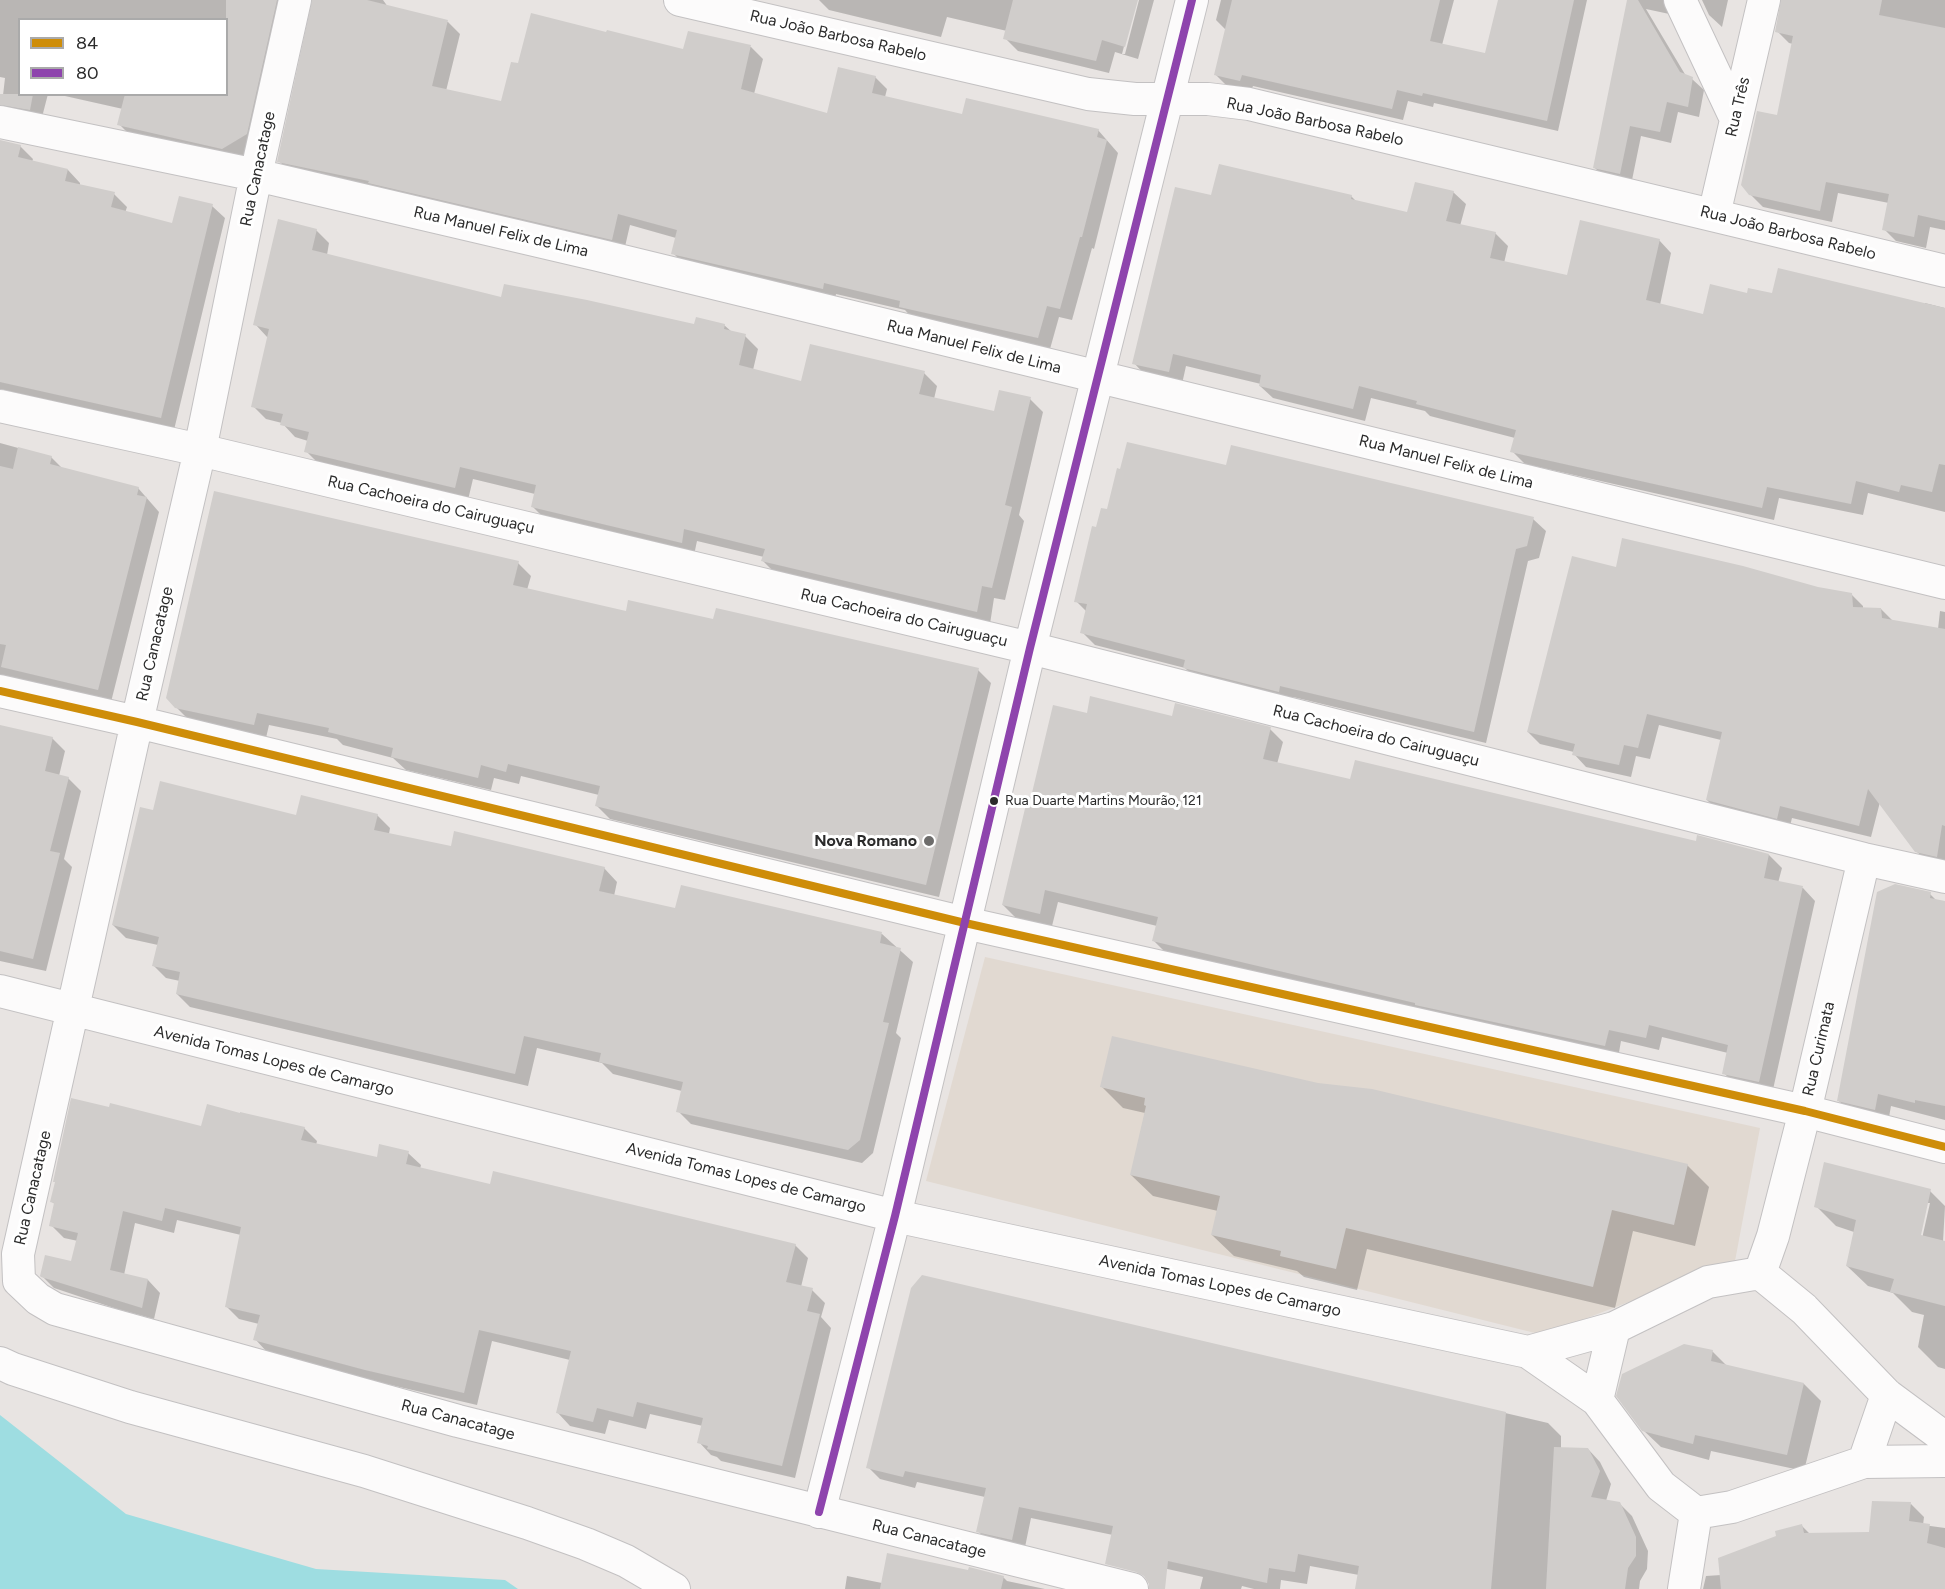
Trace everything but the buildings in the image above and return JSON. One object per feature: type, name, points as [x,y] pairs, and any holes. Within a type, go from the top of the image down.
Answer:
[{"type":"street","name":"Rua Canacatage","points":[[295,0],[256,175],[200,450],[18,1254],[19,1281],[38,1299],[54,1309],[458,1421],[1132,1589]]},
{"type":"street","name":"Rua João Barbosa Rabelo","points":[[680,0],[1088,94],[1135,99],[1208,99],[1249,105],[1945,271]]},
{"type":"street","points":[[819,1512],[895,1216],[1030,648],[1192,0]]},
{"type":"street","points":[[1680,0],[1736,119]]},
{"type":"street","name":"Rua Três","points":[[1714,215],[1764,0]]},
{"type":"street","name":"Rua Manuel Felix de Lima","points":[[0,122],[256,175],[598,255],[1945,583]]},
{"type":"street","name":"Rua Cachoeira do Cairuguaçu","points":[[0,406],[200,450],[1030,648],[1945,877]]},
{"type":"street","points":[[0,691],[137,722],[965,923],[1805,1111],[1945,1147]]},
{"type":"street","name":"Rua Curimata","points":[[1760,1273],[1773,1236],[1805,1111],[1863,858]]},
{"type":"street","name":"Avenida Tomas Lopes de Camargo","points":[[0,991],[895,1216],[1528,1352],[1597,1400],[1661,1486],[1696,1512]]},
{"type":"street","points":[[1760,1273],[1804,1309],[1887,1395],[1945,1438]]},
{"type":"street","name":"Avenida Tomas Lopes de Camargo","points":[[1528,1352],[1614,1328],[1708,1282],[1760,1273]]},
{"type":"street","points":[[1597,1400],[1614,1328]]},
{"type":"street","points":[[0,1363],[130,1407],[364,1471],[527,1523],[626,1561],[674,1589]]},
{"type":"street","points":[[1864,1462],[1887,1395]]},
{"type":"street","points":[[1684,1589],[1696,1512],[1732,1508],[1864,1462],[1945,1461]]},
{"type":"shaded area","points":[[985,957],[1760,1128],[1735,1261],[1543,1335],[926,1181]]},
{"type":"water","points":[[0,1415],[126,1514],[316,1569],[505,1580],[518,1589],[0,1589]]},
{"type":"transit line","name":"80","points":[[819,1512],[895,1216],[1030,648],[1192,0]]},
{"type":"transit line","name":"84","points":[[0,691],[137,722],[965,923],[1805,1111],[1945,1147]]},
{"type":"place","name":"Rua Duarte Martins Mourão, 121","points":[[994,801]]},
{"type":"place","name":"Nova Romano","points":[[929,841]]}]
